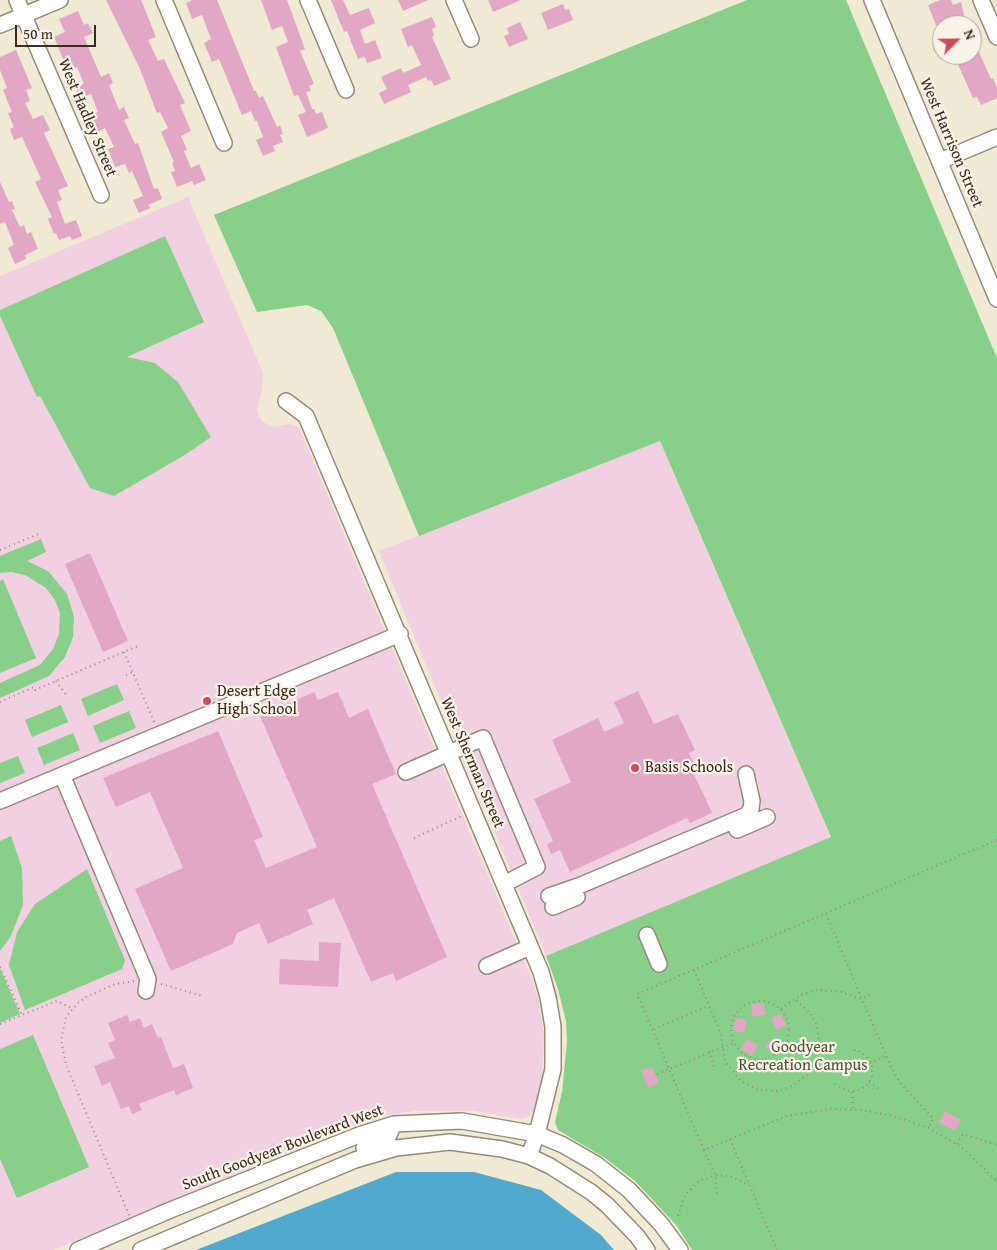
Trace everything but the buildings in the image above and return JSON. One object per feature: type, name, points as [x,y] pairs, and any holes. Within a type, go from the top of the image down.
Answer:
[{"type":"street","name":"West Hadley Street","points":[[18,0],[101,194]]},
{"type":"street","points":[[0,26],[60,0]]},
{"type":"street","points":[[164,0],[224,143]]},
{"type":"street","points":[[308,0],[346,90]]},
{"type":"street","points":[[454,0],[471,39]]},
{"type":"street","name":"West Harrison Street","points":[[872,0],[997,299]]},
{"type":"street","points":[[981,0],[997,37]]},
{"type":"street","points":[[940,161],[997,137]]},
{"type":"street","name":"West Sherman Street","points":[[286,401],[306,416],[450,753],[530,947],[548,997],[554,1048],[550,1085],[529,1156]]},
{"type":"street","points":[[0,801],[400,634]]},
{"type":"street","points":[[406,772],[484,738],[537,868],[504,884]]},
{"type":"street","points":[[746,774],[752,801],[751,809],[747,815],[581,885],[551,902],[767,817]]},
{"type":"street","points":[[62,775],[106,875],[147,987]]},
{"type":"street","points":[[647,935],[659,964]]},
{"type":"street","points":[[487,966],[530,947]]},
{"type":"street","name":"South Goodyear Boulevard West","points":[[78,1250],[359,1134],[394,1124],[462,1121],[492,1124],[537,1134],[562,1145],[596,1164],[629,1190],[661,1224],[680,1250]]},
{"type":"street","points":[[323,1174],[345,1156],[388,1137],[394,1124]]},
{"type":"street","points":[[141,1250],[376,1153],[433,1143],[480,1145],[529,1156],[550,1166],[591,1192],[623,1220],[647,1250]]},
{"type":"path","points":[[0,550],[41,533]]},
{"type":"path","points":[[0,702],[34,687],[36,690],[140,645]]},
{"type":"path","points":[[124,652],[159,734]]},
{"type":"path","points":[[126,675],[133,672]]},
{"type":"path","points":[[56,681],[68,697]]},
{"type":"path","points":[[414,838],[474,811]]},
{"type":"path","points":[[717,1194],[714,1175],[705,1152],[638,994],[997,840]]},
{"type":"path","points":[[826,914],[886,1056],[900,1083],[933,1118],[929,1128]]},
{"type":"path","points":[[0,966],[22,1015]]},
{"type":"path","points":[[694,970],[721,1034],[725,1062],[741,1081],[766,1091],[779,1091],[798,1083],[813,1067],[820,1046],[814,1020],[806,1008],[794,998]]},
{"type":"path","points":[[133,1226],[62,1052],[62,1030],[66,1018],[86,997],[123,981],[147,987],[164,984],[204,996]]},
{"type":"path","points":[[780,1009],[794,998],[808,992],[826,990],[861,998],[871,994]]},
{"type":"path","points":[[0,1024],[57,1001],[73,1009]]},
{"type":"path","points":[[765,1001],[780,1009],[788,1022],[789,1032],[784,1046],[775,1055],[754,1058],[739,1051],[733,1043],[730,1031],[732,1020],[744,1005],[765,1001]]},
{"type":"path","points":[[649,1034],[653,1030],[709,1006]]},
{"type":"path","points":[[647,1029],[653,1030]]},
{"type":"path","points":[[657,1074],[709,1051],[733,1043]]},
{"type":"path","points":[[835,1084],[843,1090],[852,1092],[862,1089],[869,1082],[872,1072],[870,1062],[861,1052],[851,1049]]},
{"type":"path","points":[[709,1051],[715,1070]]},
{"type":"path","points":[[870,1062],[886,1056]]},
{"type":"path","points":[[869,1082],[879,1089]]},
{"type":"path","points":[[852,1092],[853,1109]]},
{"type":"path","points":[[676,1098],[681,1096]]},
{"type":"path","points":[[700,1155],[730,1139],[787,1116],[816,1110],[853,1109],[893,1116],[929,1128],[957,1145],[997,1181]]},
{"type":"path","points":[[682,1113],[687,1110]]},
{"type":"path","points":[[688,1126],[692,1123]]},
{"type":"path","points":[[957,1145],[963,1134],[997,1145]]},
{"type":"path","points":[[694,1140],[698,1137]]},
{"type":"path","points":[[730,1139],[777,1250]]},
{"type":"path","points":[[678,1216],[689,1189],[700,1180],[714,1175],[732,1177],[749,1185]]},
{"type":"shaded area","name":"Desert Edge High School","points":[[188,197],[263,373],[262,389],[257,411],[262,421],[272,427],[290,424],[299,427],[530,975],[539,1001],[544,1034],[542,1080],[536,1105],[531,1115],[525,1118],[520,1119],[474,1111],[415,1111],[370,1118],[53,1250],[0,1250],[0,276]]},
{"type":"shaded area","name":"Basis Schools","points":[[660,441],[831,838],[546,956],[379,551]]},
{"type":"green space","name":"Goodyear Recreation Campus","points":[[747,0],[846,0],[997,358],[997,1250],[692,1250],[676,1225],[635,1181],[605,1158],[558,1130],[555,1122],[562,1092],[567,1042],[566,1021],[558,989],[546,956],[831,837],[660,441],[419,536],[333,328],[321,311],[307,305],[257,312],[214,215]]},
{"type":"green space","points":[[165,236],[204,322],[127,357],[155,363],[178,382],[211,437],[183,456],[114,496],[90,488],[40,396],[37,397],[0,316],[0,310]]},
{"type":"green space","points":[[41,539],[46,552],[27,561],[48,571],[67,594],[74,617],[73,637],[65,657],[49,676],[0,698],[0,683],[40,665],[53,649],[59,634],[60,613],[55,600],[46,588],[25,575],[11,572],[0,573],[0,556]]},
{"type":"green space","points":[[3,579],[36,658],[0,673],[0,581]]},
{"type":"green space","points":[[117,684],[124,700],[88,716],[81,699]]},
{"type":"green space","points":[[61,705],[68,722],[32,737],[25,720]]},
{"type":"green space","points":[[129,711],[136,728],[100,743],[93,726]]},
{"type":"green space","points":[[73,733],[80,750],[44,765],[37,748]]},
{"type":"green space","points":[[18,756],[25,773],[0,783],[0,763]]},
{"type":"green space","points":[[11,836],[22,868],[23,905],[11,936],[0,951],[0,841]]},
{"type":"green space","points":[[87,869],[125,960],[122,969],[25,1010],[9,965],[17,932],[35,904]]},
{"type":"green space","points":[[0,968],[20,1014],[0,1023]]},
{"type":"green space","points":[[33,1035],[89,1167],[17,1198],[0,1159],[0,1049]]},
{"type":"water","points":[[396,1172],[474,1172],[541,1190],[601,1235],[614,1250],[196,1250]]},
{"type":"place","name":"Desert Edge High School","points":[[207,701]]},
{"type":"place","name":"Basis Schools","points":[[635,768]]}]
